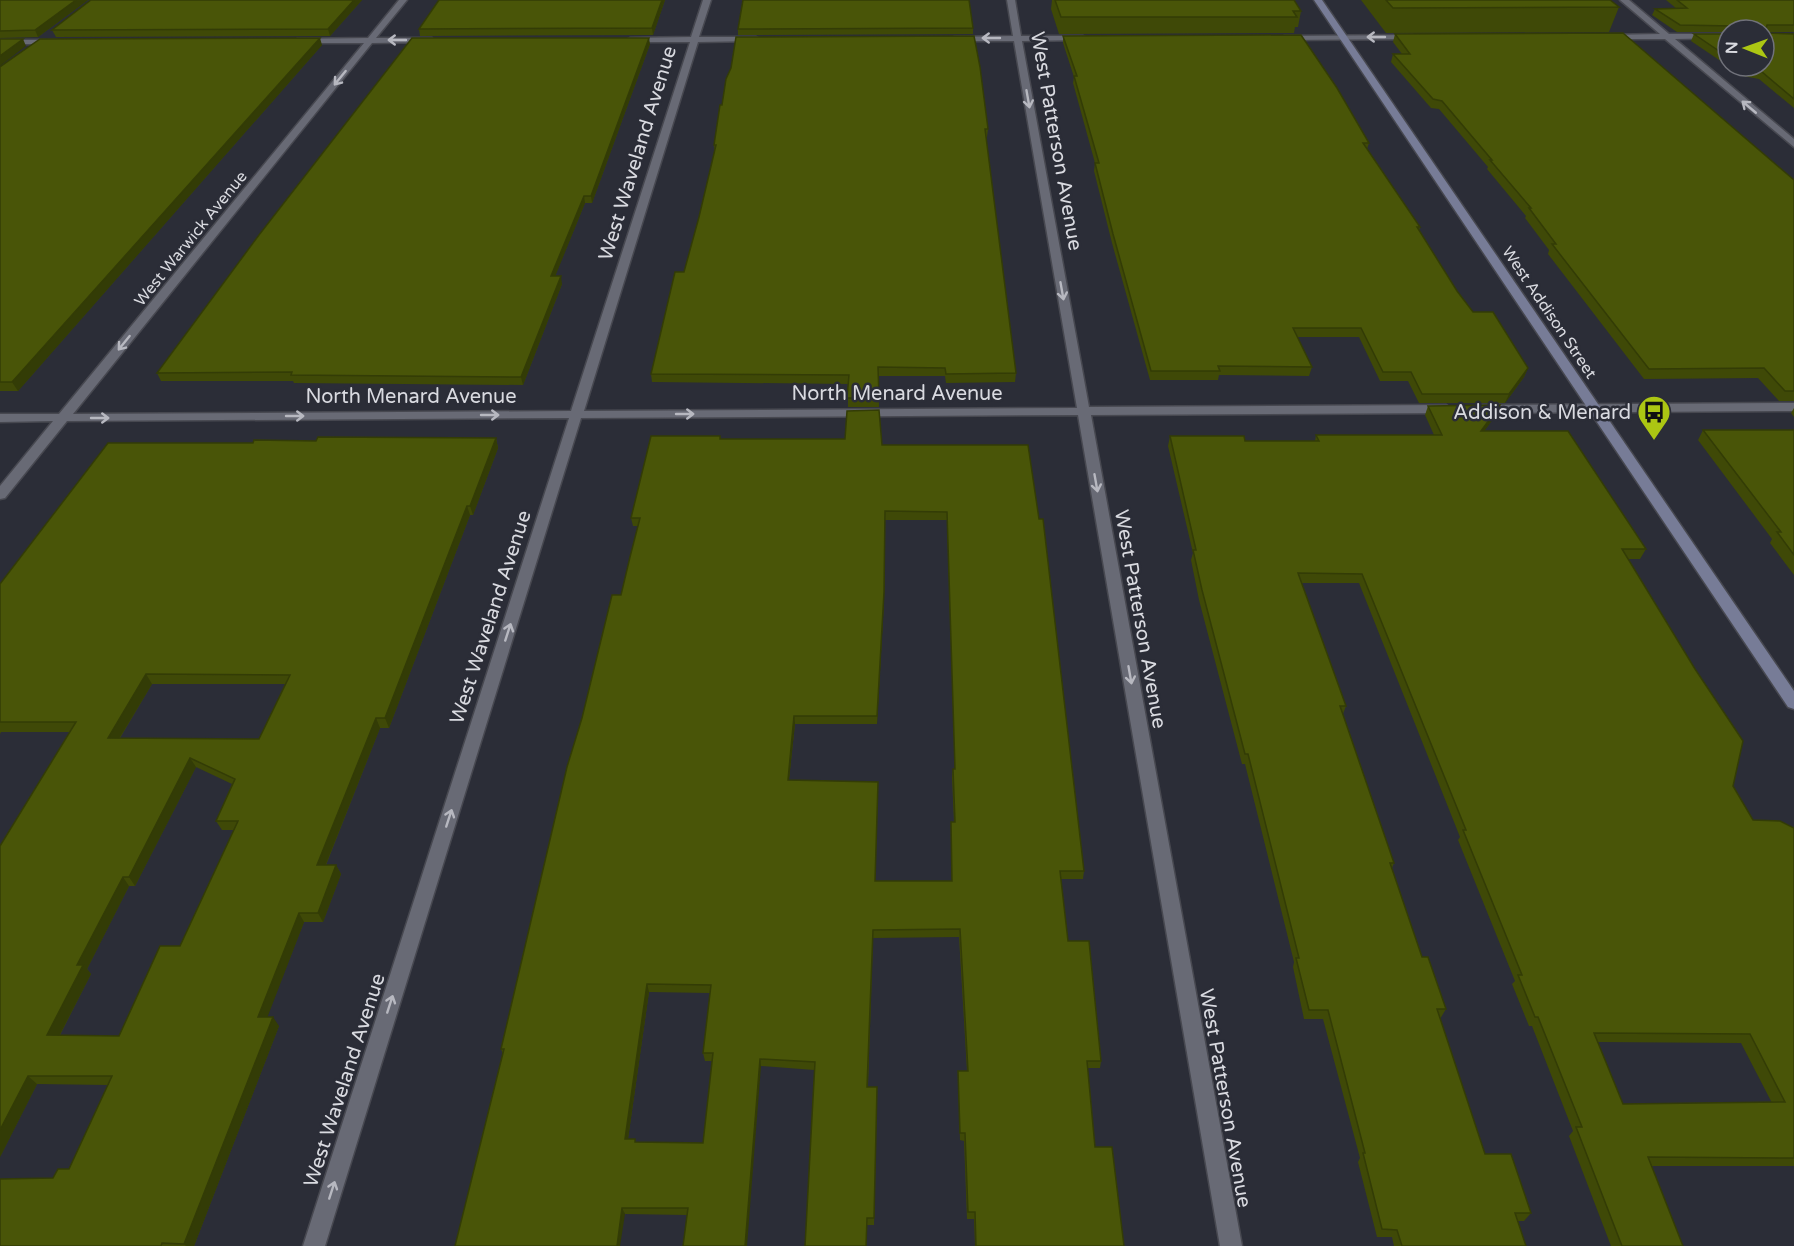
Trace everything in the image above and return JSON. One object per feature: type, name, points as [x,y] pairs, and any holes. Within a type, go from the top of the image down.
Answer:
[{"type":"street","name":"West Warwick Avenue","points":[[0,495],[403,0]]},
{"type":"street","name":"West Waveland Avenue","points":[[314,1246],[707,0]]},
{"type":"street","name":"West Patterson Avenue","points":[[1011,0],[1231,1246]]},
{"type":"street","name":"West Addison Street","points":[[1318,0],[1794,703]]},
{"type":"street","points":[[1624,0],[1794,144]]},
{"type":"street","points":[[26,54],[53,33]]},
{"type":"street","points":[[1603,37],[1716,36]]},
{"type":"street","points":[[1277,38],[1426,37]]},
{"type":"street","points":[[945,39],[1092,38]]},
{"type":"street","points":[[621,40],[767,39]]},
{"type":"street","points":[[295,41],[442,40]]},
{"type":"street","points":[[0,42],[70,42]]},
{"type":"street","name":"North Menard Avenue","points":[[0,418],[1794,407]]},
{"type":"building","points":[[0,0],[76,0],[35,30],[0,31]]},
{"type":"building","points":[[91,0],[354,0],[328,29],[52,30]]},
{"type":"building","points":[[439,0],[662,0],[652,28],[419,29]]},
{"type":"building","points":[[743,0],[969,0],[973,28],[738,29]]},
{"type":"building","points":[[1055,0],[1294,0],[1301,11],[1293,11],[1297,17],[1061,17]]},
{"type":"building","points":[[1386,0],[1610,0],[1619,7],[1393,8]]},
{"type":"building","points":[[1677,0],[1794,0],[1794,25],[1776,25],[1776,18],[1716,18],[1716,26],[1680,25],[1655,9],[1687,8]]},
{"type":"building","points":[[1623,33],[1794,180],[1794,391],[1785,391],[1764,368],[1649,369],[1552,244],[1556,244],[1529,208],[1531,208],[1490,160],[1492,160],[1442,101],[1433,99],[1393,54],[1410,54],[1395,34]]},
{"type":"building","points":[[1776,33],[1794,34],[1794,99],[1769,78],[1776,78]]},
{"type":"building","points":[[1694,34],[1716,34],[1716,49]]},
{"type":"building","points":[[1301,35],[1337,88],[1369,143],[1363,143],[1420,227],[1417,227],[1457,291],[1473,312],[1493,312],[1528,368],[1509,394],[1422,394],[1411,372],[1383,372],[1361,328],[1293,328],[1312,367],[1218,366],[1220,371],[1151,371],[1095,163],[1099,163],[1074,76],[1077,76],[1063,36]]},
{"type":"building","points":[[974,36],[988,129],[985,129],[1016,373],[946,374],[945,368],[878,367],[879,398],[847,398],[849,375],[651,374],[675,272],[684,272],[699,217],[716,145],[714,145],[720,105],[722,105],[726,79],[731,68],[736,37]]},
{"type":"building","points":[[320,38],[12,382],[0,382],[0,67],[40,39]]},
{"type":"building","points":[[412,38],[649,38],[591,196],[584,196],[551,276],[561,276],[521,377],[291,375],[292,372],[157,373],[259,235]]},
{"type":"building","points":[[0,39],[23,39],[0,56]]},
{"type":"building","points":[[1500,405],[1481,431],[1568,431],[1646,549],[1622,549],[1695,669],[1743,741],[1733,786],[1753,820],[1780,821],[1794,828],[1794,1158],[1648,1157],[1683,1246],[1622,1246],[1576,1127],[1582,1127],[1538,1017],[1535,1017],[1518,975],[1522,975],[1463,830],[1466,830],[1362,574],[1298,573],[1346,706],[1340,706],[1394,863],[1390,863],[1422,957],[1428,957],[1446,1009],[1437,1009],[1485,1154],[1511,1154],[1531,1213],[1515,1213],[1526,1246],[1402,1246],[1397,1230],[1382,1229],[1328,1010],[1309,1010],[1296,958],[1299,958],[1248,754],[1245,754],[1202,590],[1193,550],[1196,550],[1170,436],[1244,436],[1245,441],[1319,441],[1316,435],[1442,435],[1428,406]],"holes":[[[1594,1033],[1750,1034],[1785,1102],[1623,1104]]]},
{"type":"building","points":[[879,410],[882,445],[1028,445],[1039,519],[1043,519],[1084,871],[1060,871],[1068,941],[1089,941],[1101,1061],[1087,1061],[1095,1147],[1112,1147],[1124,1246],[976,1246],[975,1212],[968,1212],[965,1133],[960,1133],[958,1071],[968,1071],[960,929],[873,930],[867,1087],[877,1087],[874,1218],[867,1218],[866,1246],[805,1246],[815,1062],[760,1059],[745,1246],[683,1246],[688,1208],[622,1208],[617,1246],[455,1246],[504,1049],[501,1049],[567,767],[582,718],[612,595],[621,595],[640,518],[631,518],[651,436],[720,436],[720,439],[845,439],[847,411]],"holes":[[[885,511],[947,512],[955,769],[953,769],[955,822],[951,822],[952,881],[875,881],[878,782],[788,780],[794,716],[877,716],[884,592]],[[647,984],[711,985],[703,1053],[713,1053],[703,1143],[635,1142],[635,1139],[625,1139]]]},
{"type":"building","points":[[1703,430],[1794,430],[1794,555],[1777,532],[1781,532]]},
{"type":"building","points":[[318,437],[496,438],[470,506],[467,506],[385,718],[376,718],[317,865],[336,865],[318,913],[299,913],[258,1017],[273,1017],[184,1244],[0,1246],[0,1179],[53,1178],[58,1169],[69,1169],[112,1076],[28,1076],[0,1130],[0,846],[76,722],[0,722],[0,584],[108,443],[316,441]],"holes":[[[146,674],[290,675],[259,739],[108,738]],[[190,758],[235,779],[216,821],[238,821],[180,946],[160,946],[119,1036],[47,1035],[83,965],[77,965],[123,877],[129,877]]]},
{"type":"place","name":"Addison & Menard","points":[[1654,441]]}]
